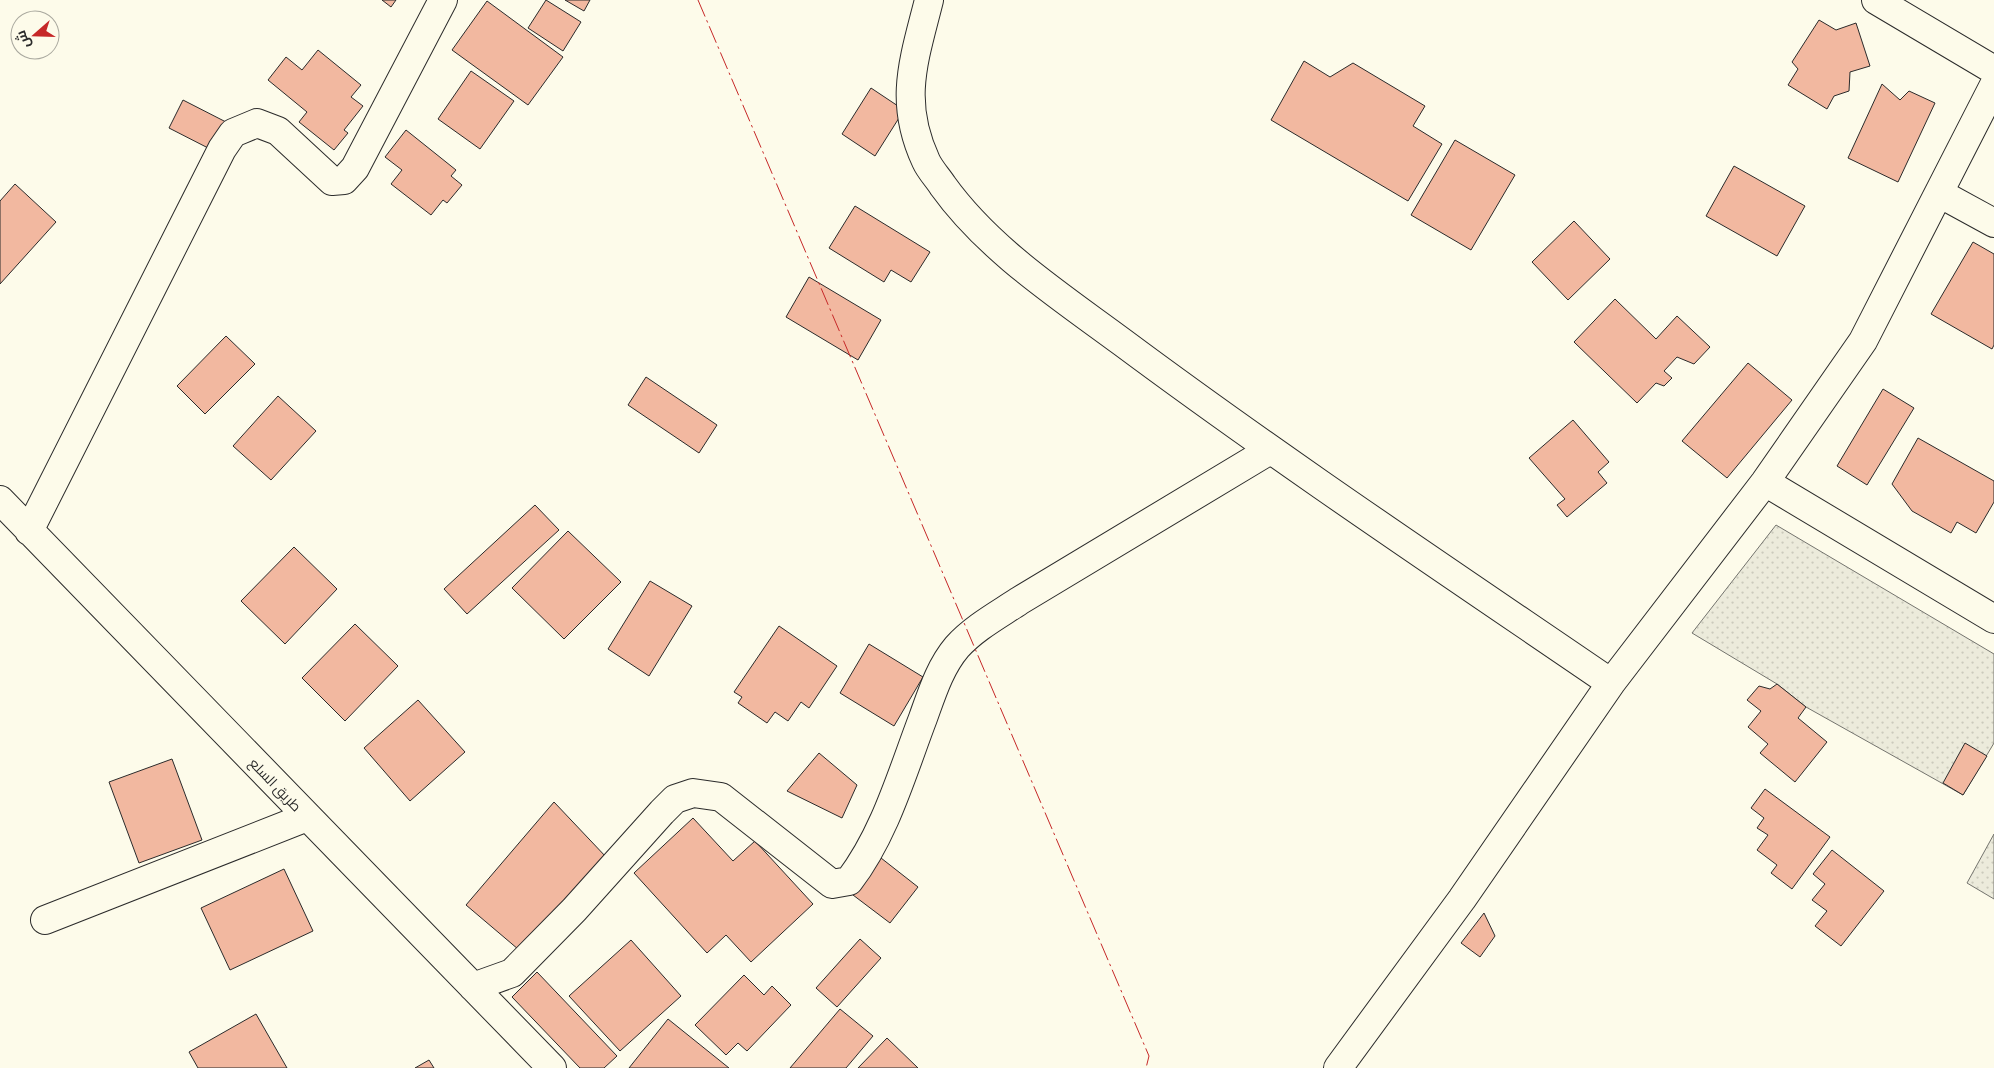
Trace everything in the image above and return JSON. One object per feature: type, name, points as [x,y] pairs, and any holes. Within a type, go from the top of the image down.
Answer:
[{"type":"street","points":[[29,530],[222,149],[233,132],[258,123],[278,131],[332,181],[344,180],[355,168],[443,0]]},
{"type":"street","points":[[929,0],[911,68],[910,116],[926,162],[959,208],[1010,256],[1073,306],[1270,450],[1611,683]]},
{"type":"street","points":[[1876,0],[1994,70]]},
{"type":"street","points":[[1338,1068],[1462,899],[1611,683],[1765,482],[1863,341],[1994,85]]},
{"type":"street","points":[[1939,193],[1994,223]]},
{"type":"street","points":[[472,987],[512,973],[574,910],[675,799],[693,793],[721,797],[832,884],[849,881],[866,859],[890,806],[940,672],[958,646],[980,627],[1018,601],[1270,450]]},
{"type":"street","points":[[1765,482],[1994,619]]},
{"type":"street","name":"طريق السلع","points":[[0,500],[552,1068]]},
{"type":"street","points":[[46,920],[307,817]]},
{"type":"shaded area","points":[[1776,525],[1994,654],[1994,743],[1963,795],[1806,707],[1777,684],[1692,633]]},
{"type":"shaded area","points":[[1994,834],[1994,899],[1967,883]]},
{"type":"building","points":[[382,0],[396,0],[391,7]]},
{"type":"building","points":[[546,0],[581,22],[563,51],[528,28]]},
{"type":"building","points":[[565,0],[590,0],[584,11]]},
{"type":"building","points":[[487,1],[563,57],[528,105],[452,50]]},
{"type":"building","points":[[1819,20],[1836,30],[1856,23],[1870,66],[1850,72],[1849,91],[1834,96],[1827,109],[1788,85],[1798,69],[1792,62]]},
{"type":"building","points":[[318,50],[361,85],[351,97],[363,106],[344,130],[348,133],[334,150],[299,122],[307,112],[268,80],[286,57],[302,70]]},
{"type":"building","points":[[1304,61],[1330,77],[1353,63],[1425,106],[1413,126],[1442,144],[1408,201],[1271,120]]},
{"type":"building","points":[[471,71],[514,101],[480,149],[438,119]]},
{"type":"building","points":[[1882,84],[1900,100],[1909,91],[1935,103],[1898,182],[1848,158]]},
{"type":"building","points":[[871,88],[904,110],[875,156],[842,134]]},
{"type":"building","points":[[183,100],[226,122],[212,150],[169,128]]},
{"type":"building","points":[[406,130],[456,170],[451,176],[462,185],[447,203],[443,200],[431,215],[391,184],[402,170],[385,157]]},
{"type":"building","points":[[1455,140],[1515,175],[1471,250],[1411,215]]},
{"type":"building","points":[[1734,166],[1805,206],[1777,256],[1706,216]]},
{"type":"building","points":[[15,184],[56,222],[0,284],[0,201]]},
{"type":"building","points":[[855,206],[930,252],[911,282],[891,270],[884,282],[829,248]]},
{"type":"building","points":[[1574,221],[1610,259],[1568,300],[1532,262]]},
{"type":"building","points":[[1973,242],[1994,254],[1994,345],[1992,349],[1931,314]]},
{"type":"building","points":[[809,277],[881,320],[858,360],[786,317]]},
{"type":"building","points":[[1615,299],[1656,339],[1677,316],[1710,347],[1694,364],[1677,357],[1664,371],[1672,378],[1664,386],[1656,383],[1637,403],[1574,342]]},
{"type":"building","points":[[226,336],[255,364],[205,414],[177,386]]},
{"type":"building","points":[[1748,363],[1792,400],[1727,478],[1682,441]]},
{"type":"building","points":[[646,377],[717,425],[699,453],[628,405]]},
{"type":"building","points":[[1883,389],[1914,408],[1867,485],[1837,466]]},
{"type":"building","points":[[278,396],[316,431],[271,480],[233,446]]},
{"type":"building","points":[[1573,420],[1609,462],[1598,472],[1607,483],[1567,517],[1557,505],[1565,499],[1529,458]]},
{"type":"building","points":[[1918,438],[1994,481],[1994,502],[1976,533],[1957,522],[1951,533],[1912,511],[1892,484]]},
{"type":"building","points":[[535,505],[559,530],[467,614],[444,589]]},
{"type":"building","points":[[568,531],[621,582],[564,639],[512,588]]},
{"type":"building","points":[[294,547],[337,589],[285,644],[241,601]]},
{"type":"building","points":[[650,581],[692,606],[649,676],[608,649]]},
{"type":"building","points":[[355,624],[398,666],[345,721],[302,678]]},
{"type":"building","points":[[779,626],[837,666],[809,708],[801,702],[788,721],[775,712],[767,723],[738,703],[742,697],[734,692]]},
{"type":"building","points":[[869,644],[923,677],[894,726],[840,693]]},
{"type":"building","points":[[1777,684],[1806,707],[1798,718],[1827,742],[1795,782],[1760,753],[1768,744],[1748,727],[1761,711],[1747,700],[1759,686],[1770,689]]},
{"type":"building","points":[[418,700],[465,752],[410,801],[364,748]]},
{"type":"building","points":[[1965,743],[1987,756],[1963,795],[1943,783]]},
{"type":"building","points":[[819,753],[857,785],[842,818],[787,791]]},
{"type":"building","points":[[172,759],[202,840],[139,863],[109,782]]},
{"type":"building","points":[[1765,789],[1830,837],[1792,889],[1771,873],[1777,865],[1757,850],[1768,835],[1757,828],[1764,818],[1751,808]]},
{"type":"building","points":[[554,802],[607,858],[525,955],[466,905]]},
{"type":"building","points":[[693,818],[733,861],[755,841],[813,904],[751,962],[726,935],[707,953],[634,873]]},
{"type":"building","points":[[1832,850],[1884,891],[1841,946],[1815,926],[1827,911],[1812,900],[1825,884],[1813,874]]},
{"type":"building","points":[[881,858],[918,887],[890,923],[853,895]]},
{"type":"building","points":[[284,869],[313,931],[230,970],[201,908]]},
{"type":"building","points":[[1484,913],[1495,936],[1480,957],[1461,943]]},
{"type":"building","points":[[860,939],[881,958],[837,1007],[816,988]]},
{"type":"building","points":[[631,940],[681,996],[620,1051],[569,996]]},
{"type":"building","points":[[537,972],[617,1056],[604,1068],[580,1068],[512,997]]},
{"type":"building","points":[[744,975],[764,995],[772,986],[791,1005],[747,1051],[738,1043],[726,1055],[695,1025]]},
{"type":"building","points":[[840,1009],[873,1036],[846,1068],[790,1068]]},
{"type":"building","points":[[256,1014],[287,1068],[198,1068],[189,1052]]},
{"type":"building","points":[[668,1019],[729,1068],[629,1068]]},
{"type":"building","points":[[887,1038],[918,1068],[858,1068]]},
{"type":"building","points":[[429,1060],[434,1068],[415,1068]]},
{"type":"power","points":[[698,0],[1149,1056],[1146,1068]]}]
